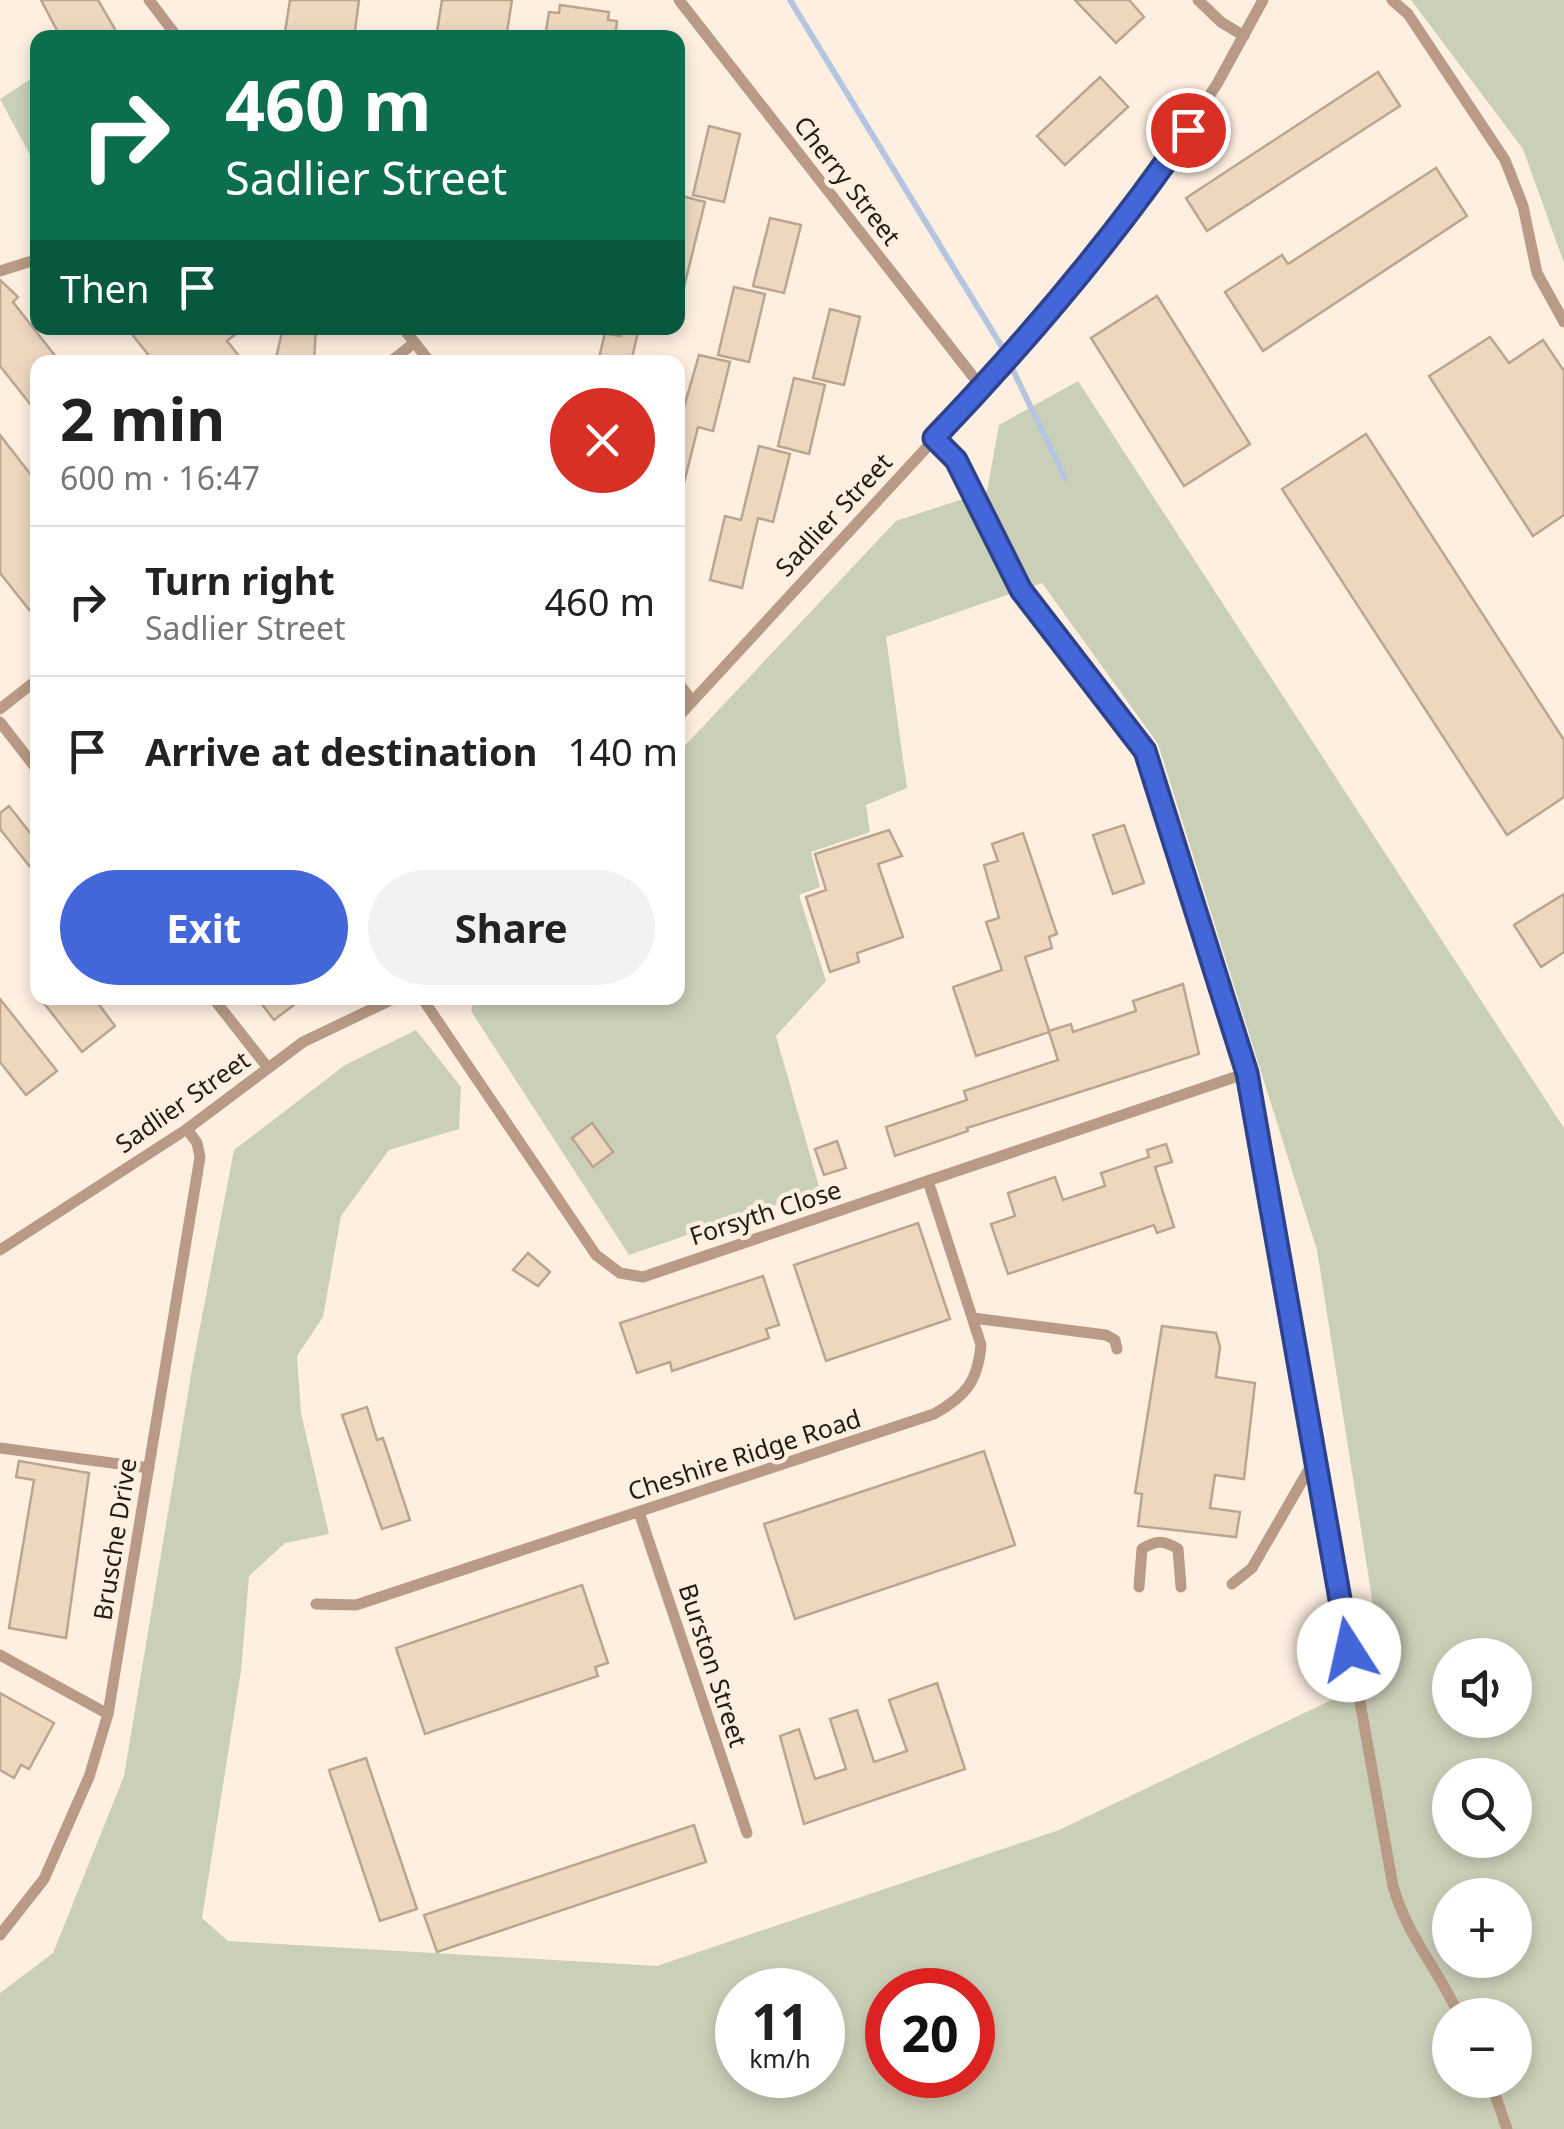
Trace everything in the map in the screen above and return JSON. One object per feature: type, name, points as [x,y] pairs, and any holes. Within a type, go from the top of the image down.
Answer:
[{"type":"lane","points":[[149,0],[172,30]]},
{"type":"lane","name":"Cherry Street","points":[[679,0],[982,388]]},
{"type":"lane","points":[[1198,0],[1221,22],[1244,36]]},
{"type":"lane","name":"Sadlier Street","points":[[685,709],[1048,316],[1124,221],[1188,130],[1264,0]]},
{"type":"lane","points":[[1392,0],[1408,14],[1505,160],[1523,206],[1537,273],[1560,308],[1564,322]]},
{"type":"lane","points":[[0,271],[30,262]]},
{"type":"lane","points":[[408,335],[424,355]]},
{"type":"lane","points":[[399,355],[414,343]]},
{"type":"lane","points":[[934,438],[956,460],[972,487],[1021,590],[1145,751],[1247,1073],[1393,1886],[1419,1952],[1440,1975],[1451,1998]]},
{"type":"lane","points":[[0,709],[30,685]]},
{"type":"lane","points":[[685,692],[692,701]]},
{"type":"lane","points":[[0,722],[30,760]]},
{"type":"lane","points":[[218,1005],[268,1068]]},
{"type":"lane","name":"Sadlier Street","points":[[0,1250],[187,1129],[303,1042],[380,1005]]},
{"type":"lane","name":"Forsyth Close","points":[[427,1005],[596,1255],[620,1273],[643,1276],[1247,1073]]},
{"type":"lane","name":"Brusche Drive","points":[[0,1935],[44,1879],[83,1791],[108,1714],[200,1157],[187,1129]]},
{"type":"lane","name":"Cheshire Ridge Road","points":[[316,1604],[356,1606],[934,1414],[962,1399],[978,1373],[981,1345],[928,1181]]},
{"type":"lane","points":[[974,1318],[1106,1335],[1115,1340],[1116,1349]]},
{"type":"lane","points":[[0,1448],[149,1468]]},
{"type":"lane","points":[[1232,1584],[1252,1568],[1316,1457]]},
{"type":"lane","name":"Burston Street","points":[[639,1512],[746,1833]]},
{"type":"lane","points":[[1139,1587],[1142,1549],[1154,1542],[1167,1542],[1178,1549],[1181,1587]]},
{"type":"lane","points":[[0,1655],[108,1714]]},
{"type":"lane","points":[[1497,2098],[1508,2129]]},
{"type":"green space","points":[[1411,0],[1564,0],[1564,263],[1523,149]]},
{"type":"green space","points":[[30,80],[30,155],[0,99]]},
{"type":"green space","points":[[1078,381],[1564,1128],[1564,2129],[0,2129],[0,1993],[53,1953],[124,1776],[193,1363],[234,1150],[345,1065],[416,1030],[461,1087],[459,1129],[389,1150],[341,1216],[323,1317],[297,1356],[301,1413],[329,1534],[285,1543],[249,1576],[241,1671],[202,1918],[228,1941],[657,1966],[1059,1830],[1384,1675],[1317,1250],[1158,744],[1042,583],[886,637],[907,788],[866,805],[870,832],[811,852],[820,887],[799,895],[826,981],[776,1036],[820,1190],[629,1255],[471,1011],[473,1005],[685,1005],[685,746],[896,521],[987,491],[999,425]]},
{"type":"building","points":[[41,0],[98,0],[115,30],[57,30]]},
{"type":"building","points":[[290,0],[359,0],[355,30],[285,30]]},
{"type":"building","points":[[442,0],[512,0],[507,30],[437,30]]},
{"type":"building","points":[[1075,0],[1129,0],[1144,17],[1116,43]]},
{"type":"building","points":[[560,5],[609,12],[608,20],[617,21],[616,30],[546,30],[549,12],[559,13]]},
{"type":"building","points":[[1378,72],[1400,106],[1207,231],[1186,198]]},
{"type":"building","points":[[1100,77],[1128,107],[1065,165],[1037,136]]},
{"type":"building","points":[[709,126],[740,134],[724,202],[693,195]]},
{"type":"building","points":[[1436,168],[1467,216],[1263,351],[1225,292],[1282,255],[1288,264]]},
{"type":"building","points":[[685,197],[705,202],[685,283]]},
{"type":"building","points":[[770,218],[801,225],[784,293],[753,286]]},
{"type":"building","points":[[0,280],[18,297],[13,302],[30,324],[30,335],[39,335],[55,355],[30,355],[30,404],[0,366]]},
{"type":"building","points":[[734,287],[765,294],[749,362],[718,355]]},
{"type":"building","points":[[1157,296],[1250,444],[1184,486],[1091,338]]},
{"type":"building","points":[[830,309],[860,317],[844,385],[813,378]]},
{"type":"building","points":[[133,335],[234,335],[227,341],[238,355],[148,355]]},
{"type":"building","points":[[281,335],[316,335],[314,355],[277,355]]},
{"type":"building","points":[[605,335],[637,335],[633,355],[600,355]]},
{"type":"building","points":[[1490,337],[1509,363],[1543,340],[1564,371],[1564,515],[1533,536],[1429,376]]},
{"type":"building","points":[[699,355],[730,362],[713,431],[698,427],[685,479],[685,404]]},
{"type":"building","points":[[794,378],[825,385],[809,454],[778,446]]},
{"type":"building","points":[[1366,434],[1564,740],[1564,797],[1507,835],[1282,489]]},
{"type":"building","points":[[0,435],[30,474],[30,611],[0,573]]},
{"type":"building","points":[[759,446],[790,454],[773,522],[758,518],[742,588],[710,580],[725,516],[741,520]]},
{"type":"building","points":[[9,806],[30,833],[30,867],[0,829],[0,813]]},
{"type":"building","points":[[1124,825],[1144,883],[1113,894],[1093,835]]},
{"type":"building","points":[[889,830],[902,856],[878,864],[903,937],[857,953],[859,962],[830,972],[806,897],[826,890],[815,854]]},
{"type":"building","points":[[1023,833],[1057,934],[1049,937],[1052,948],[1025,957],[1049,1031],[1071,1024],[1073,1032],[1136,1011],[1133,1001],[1183,984],[1199,1054],[967,1128],[968,1131],[895,1156],[886,1127],[967,1100],[964,1091],[1058,1060],[1049,1032],[976,1056],[953,987],[1002,970],[986,922],[999,918],[984,865],[998,861],[992,844]]},
{"type":"building","points":[[1564,894],[1564,952],[1541,967],[1514,925]]},
{"type":"building","points":[[0,999],[57,1071],[26,1095],[0,1062]]},
{"type":"building","points":[[45,1005],[99,1005],[115,1026],[82,1052]]},
{"type":"building","points":[[262,1005],[294,1005],[274,1020]]},
{"type":"building","points":[[592,1123],[613,1152],[593,1167],[572,1138]]},
{"type":"building","points":[[837,1141],[846,1168],[824,1175],[815,1149]]},
{"type":"building","points":[[1166,1144],[1172,1162],[1155,1167],[1174,1227],[1157,1233],[1154,1225],[1008,1274],[991,1224],[1015,1216],[1008,1193],[1055,1177],[1063,1200],[1105,1186],[1101,1173],[1149,1157],[1147,1150]]},
{"type":"building","points":[[918,1223],[950,1319],[826,1361],[794,1265]]},
{"type":"building","points":[[528,1253],[550,1272],[538,1286],[513,1270]]},
{"type":"building","points":[[763,1276],[779,1325],[766,1329],[769,1338],[672,1371],[670,1362],[637,1373],[620,1323]]},
{"type":"building","points":[[1162,1326],[1216,1333],[1220,1347],[1216,1377],[1255,1383],[1244,1479],[1215,1475],[1210,1508],[1240,1512],[1236,1537],[1138,1526],[1142,1494],[1135,1493]]},
{"type":"building","points":[[367,1407],[377,1440],[383,1438],[410,1520],[382,1529],[342,1415]]},
{"type":"building","points":[[984,1451],[1015,1545],[795,1619],[764,1524]]},
{"type":"building","points":[[19,1461],[89,1473],[66,1638],[9,1628],[34,1480],[16,1477]]},
{"type":"building","points":[[582,1585],[608,1663],[595,1667],[598,1676],[425,1734],[396,1648]]},
{"type":"building","points":[[937,1683],[965,1769],[804,1824],[780,1736],[799,1729],[815,1779],[846,1769],[830,1719],[857,1710],[874,1762],[907,1751],[889,1700]]},
{"type":"building","points":[[0,1693],[54,1723],[29,1769],[21,1765],[14,1778],[0,1770]]},
{"type":"building","points":[[366,1758],[417,1909],[380,1921],[329,1770]]},
{"type":"building","points":[[694,1825],[706,1862],[437,1952],[424,1915]]},
{"type":"waterway","points":[[790,0],[1002,347]]},
{"type":"waterway","points":[[1012,368],[1065,478]]},
{"type":"route","points":[[1188,130],[1141,199],[1048,316],[934,438],[956,460],[1021,590],[1145,751],[1247,1073],[1349,1650]]}]
